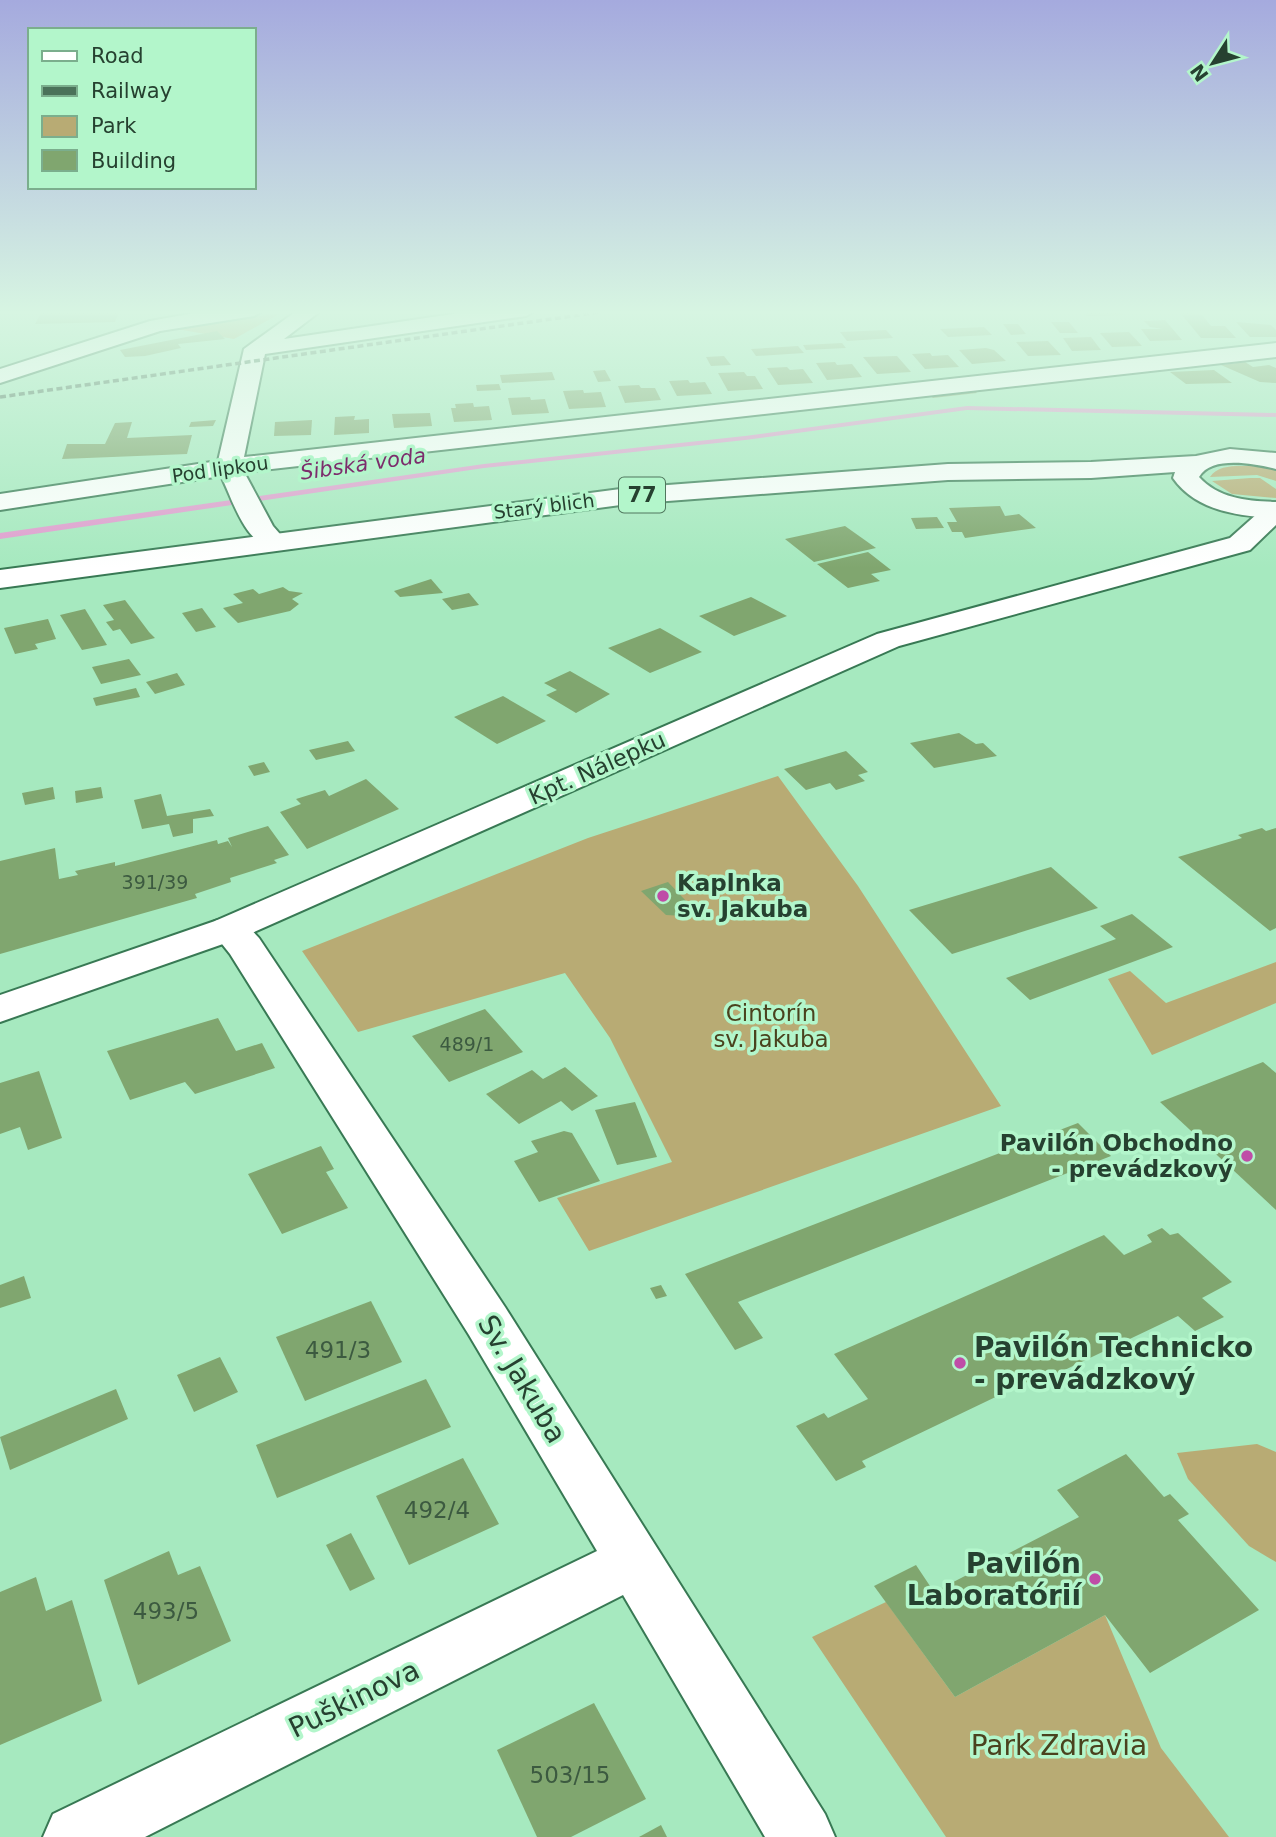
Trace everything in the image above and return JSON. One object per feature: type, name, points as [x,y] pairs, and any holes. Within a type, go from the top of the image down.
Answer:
[{"type":"street","points":[[247,396],[233,475],[255,518],[272,541]]},
{"type":"street","name":"Pod lipkou","points":[[0,502],[894,396]]},
{"type":"street","name":"77","points":[[1276,461],[1225,457],[1194,475],[1231,505],[1276,510]]},
{"type":"street","name":"Starý blich","points":[[0,579],[272,541],[615,498],[769,483],[948,472],[1091,470],[1194,475]]},
{"type":"street","points":[[1204,555],[1227,527],[1231,505]]},
{"type":"street","name":"Kpt. Nálepku","points":[[0,1009],[229,929],[888,639],[1240,544],[1276,510]]},
{"type":"street","name":"Sv. Jakuba","points":[[229,929],[245,947],[486,1321],[802,1837]]},
{"type":"street","name":"Puškinova","points":[[76,1837],[632,1562]]},
{"type":"green space","points":[[1252,466],[1276,470],[1276,481],[1257,475],[1210,477],[1223,468]]},
{"type":"green space","points":[[1260,478],[1276,489],[1276,498],[1232,494],[1212,481]]},
{"type":"green space","name":"Cintorín sv. Jakuba","points":[[778,776],[858,886],[1001,1106],[589,1251],[557,1198],[672,1162],[610,1038],[565,973],[358,1032],[302,951],[588,838]]},
{"type":"green space","points":[[1276,962],[1276,1003],[1152,1055],[1108,979],[1130,971],[1166,1003]]},
{"type":"green space","points":[[1257,1444],[1276,1452],[1276,1562],[1249,1546],[1188,1479],[1177,1453]]},
{"type":"green space","name":"Park Zdravia","points":[[886,1602],[955,1697],[1105,1615],[1161,1748],[1229,1837],[946,1837],[812,1637]]},
{"type":"building","points":[[565,396],[602,396],[606,407],[569,409]]},
{"type":"building","points":[[622,396],[659,396],[661,400],[625,403]]},
{"type":"building","points":[[530,397],[531,400],[545,399],[549,413],[512,415],[508,398]]},
{"type":"building","points":[[473,403],[474,407],[489,406],[492,420],[454,422],[451,408],[456,408],[455,404]]},
{"type":"building","points":[[430,413],[432,426],[394,428],[392,414]]},
{"type":"building","points":[[355,416],[354,420],[369,419],[369,433],[334,435],[335,417]]},
{"type":"building","points":[[216,420],[213,426],[189,427],[191,422]]},
{"type":"building","points":[[312,420],[311,435],[274,436],[275,422]]},
{"type":"building","points":[[132,422],[127,438],[192,435],[187,454],[62,459],[67,444],[105,444],[115,423]]},
{"type":"building","points":[[1000,506],[1005,516],[1019,514],[1036,528],[965,538],[962,532],[952,532],[947,522],[957,522],[949,508]]},
{"type":"building","points":[[937,517],[944,528],[916,529],[911,518]]},
{"type":"building","points":[[845,526],[876,548],[814,562],[785,539]]},
{"type":"building","points":[[868,552],[891,570],[871,574],[880,581],[848,588],[817,564]]},
{"type":"building","points":[[431,579],[443,593],[400,597],[394,591]]},
{"type":"building","points":[[283,587],[289,591],[303,593],[292,599],[299,604],[290,611],[238,623],[223,608],[243,603],[233,594],[253,589],[259,594]]},
{"type":"building","points":[[469,593],[479,605],[452,610],[442,599]]},
{"type":"building","points":[[751,597],[787,616],[734,636],[699,616]]},
{"type":"building","points":[[125,600],[155,638],[131,644],[120,629],[113,631],[106,622],[114,620],[103,605]]},
{"type":"building","points":[[202,608],[216,627],[196,632],[182,613]]},
{"type":"building","points":[[85,609],[107,645],[82,650],[60,615]]},
{"type":"building","points":[[48,619],[56,639],[35,644],[38,649],[15,654],[4,628]]},
{"type":"building","points":[[660,628],[702,652],[650,673],[608,648]]},
{"type":"building","points":[[129,659],[141,675],[101,684],[92,667]]},
{"type":"building","points":[[570,671],[610,694],[576,713],[546,695],[557,690],[544,683]]},
{"type":"building","points":[[177,673],[185,685],[155,694],[146,682]]},
{"type":"building","points":[[136,688],[140,697],[96,706],[93,698]]},
{"type":"building","points":[[503,696],[546,721],[497,744],[454,717]]},
{"type":"building","points":[[959,733],[976,744],[983,743],[997,756],[934,768],[910,743]]},
{"type":"building","points":[[348,741],[355,751],[316,760],[309,750]]},
{"type":"building","points":[[846,751],[868,772],[858,775],[865,781],[836,790],[830,783],[806,790],[784,769]]},
{"type":"building","points":[[264,762],[270,772],[254,776],[248,766]]},
{"type":"building","points":[[366,779],[399,809],[307,849],[280,812],[301,804],[296,799],[325,790],[329,796]]},
{"type":"building","points":[[53,787],[55,799],[25,805],[22,793]]},
{"type":"building","points":[[101,787],[103,798],[76,803],[75,791]]},
{"type":"building","points":[[161,794],[167,816],[210,809],[214,816],[193,819],[193,833],[173,837],[169,824],[142,829],[134,800]]},
{"type":"building","points":[[268,826],[289,855],[274,860],[277,863],[230,878],[231,882],[195,894],[197,898],[0,954],[0,861],[55,848],[59,879],[78,875],[75,871],[115,862],[115,866],[217,840],[218,844],[228,841],[232,847],[228,838]]},
{"type":"building","points":[[1262,828],[1266,831],[1276,828],[1276,928],[1270,931],[1178,857],[1242,838],[1238,835]]},
{"type":"building","points":[[1051,867],[1098,908],[952,954],[909,910]]},
{"type":"building","name":"Kaplnka sv. Jakuba","points":[[668,882],[686,901],[689,909],[684,916],[666,915],[641,891]]},
{"type":"building","points":[[1132,914],[1173,947],[1030,1000],[1006,978],[1116,939],[1100,926]]},
{"type":"building","points":[[485,1009],[523,1052],[449,1082],[412,1036]]},
{"type":"building","points":[[218,1018],[236,1051],[262,1043],[275,1068],[195,1094],[185,1082],[130,1100],[107,1051]]},
{"type":"building","name":"Pavilón Obchodno - prevádzkový","points":[[1263,1062],[1276,1073],[1276,1210],[1160,1102]]},
{"type":"building","points":[[565,1067],[598,1096],[572,1111],[561,1101],[519,1124],[486,1094],[532,1070],[543,1079]]},
{"type":"building","points":[[39,1071],[62,1138],[28,1150],[20,1127],[0,1134],[0,1083]]},
{"type":"building","points":[[635,1102],[657,1157],[617,1165],[595,1110]]},
{"type":"building","points":[[1078,1123],[1111,1156],[738,1302],[763,1338],[735,1350],[685,1274]]},
{"type":"building","points":[[564,1131],[572,1133],[600,1181],[539,1202],[514,1161],[538,1152],[531,1141]]},
{"type":"building","points":[[321,1146],[334,1169],[326,1172],[348,1208],[282,1234],[248,1174]]},
{"type":"building","name":"Pavilón Technicko - prevádzkový","points":[[1162,1228],[1170,1235],[1178,1233],[1232,1282],[1202,1298],[1224,1317],[1195,1331],[1178,1316],[1052,1376],[1048,1372],[862,1461],[866,1467],[836,1481],[796,1426],[824,1413],[828,1418],[868,1399],[834,1354],[1104,1235],[1124,1255],[1152,1242],[1147,1235]]},
{"type":"building","points":[[24,1276],[31,1298],[0,1308],[0,1285]]},
{"type":"building","points":[[661,1285],[667,1296],[656,1299],[650,1288]]},
{"type":"building","points":[[371,1301],[402,1362],[305,1401],[276,1337]]},
{"type":"building","points":[[220,1357],[238,1392],[194,1412],[177,1375]]},
{"type":"building","points":[[426,1379],[451,1427],[277,1498],[256,1445]]},
{"type":"building","points":[[116,1389],[128,1419],[10,1470],[0,1437]]},
{"type":"building","name":"Pavilón Laboratórií","points":[[1126,1454],[1164,1497],[1170,1494],[1189,1514],[1178,1520],[1259,1610],[1150,1673],[1105,1615],[955,1697],[874,1586],[916,1565],[934,1592],[1079,1517],[1057,1490]]},
{"type":"building","points":[[463,1458],[499,1524],[409,1565],[376,1496]]},
{"type":"building","points":[[351,1533],[375,1579],[350,1591],[326,1545]]},
{"type":"building","points":[[169,1551],[178,1575],[200,1566],[231,1641],[138,1685],[104,1580]]},
{"type":"building","points":[[36,1577],[46,1611],[72,1600],[102,1701],[0,1745],[0,1592]]},
{"type":"building","points":[[594,1703],[646,1799],[571,1837],[537,1837],[497,1750]]},
{"type":"building","points":[[661,1825],[667,1837],[639,1837]]},
{"type":"waterway","name":"Šibská voda","points":[[0,536],[484,466],[745,438],[967,408],[1276,415]]},
{"type":"railway","points":[[0,397],[9,396]]},
{"type":"place","name":"Kaplnka sv. Jakuba","points":[[663,896]]},
{"type":"place","name":"Pavilón Obchodno - prevádzkový","points":[[1247,1156]]},
{"type":"place","name":"Pavilón Technicko - prevádzkový","points":[[960,1363]]},
{"type":"place","name":"Pavilón Laboratórií","points":[[1095,1579]]}]
